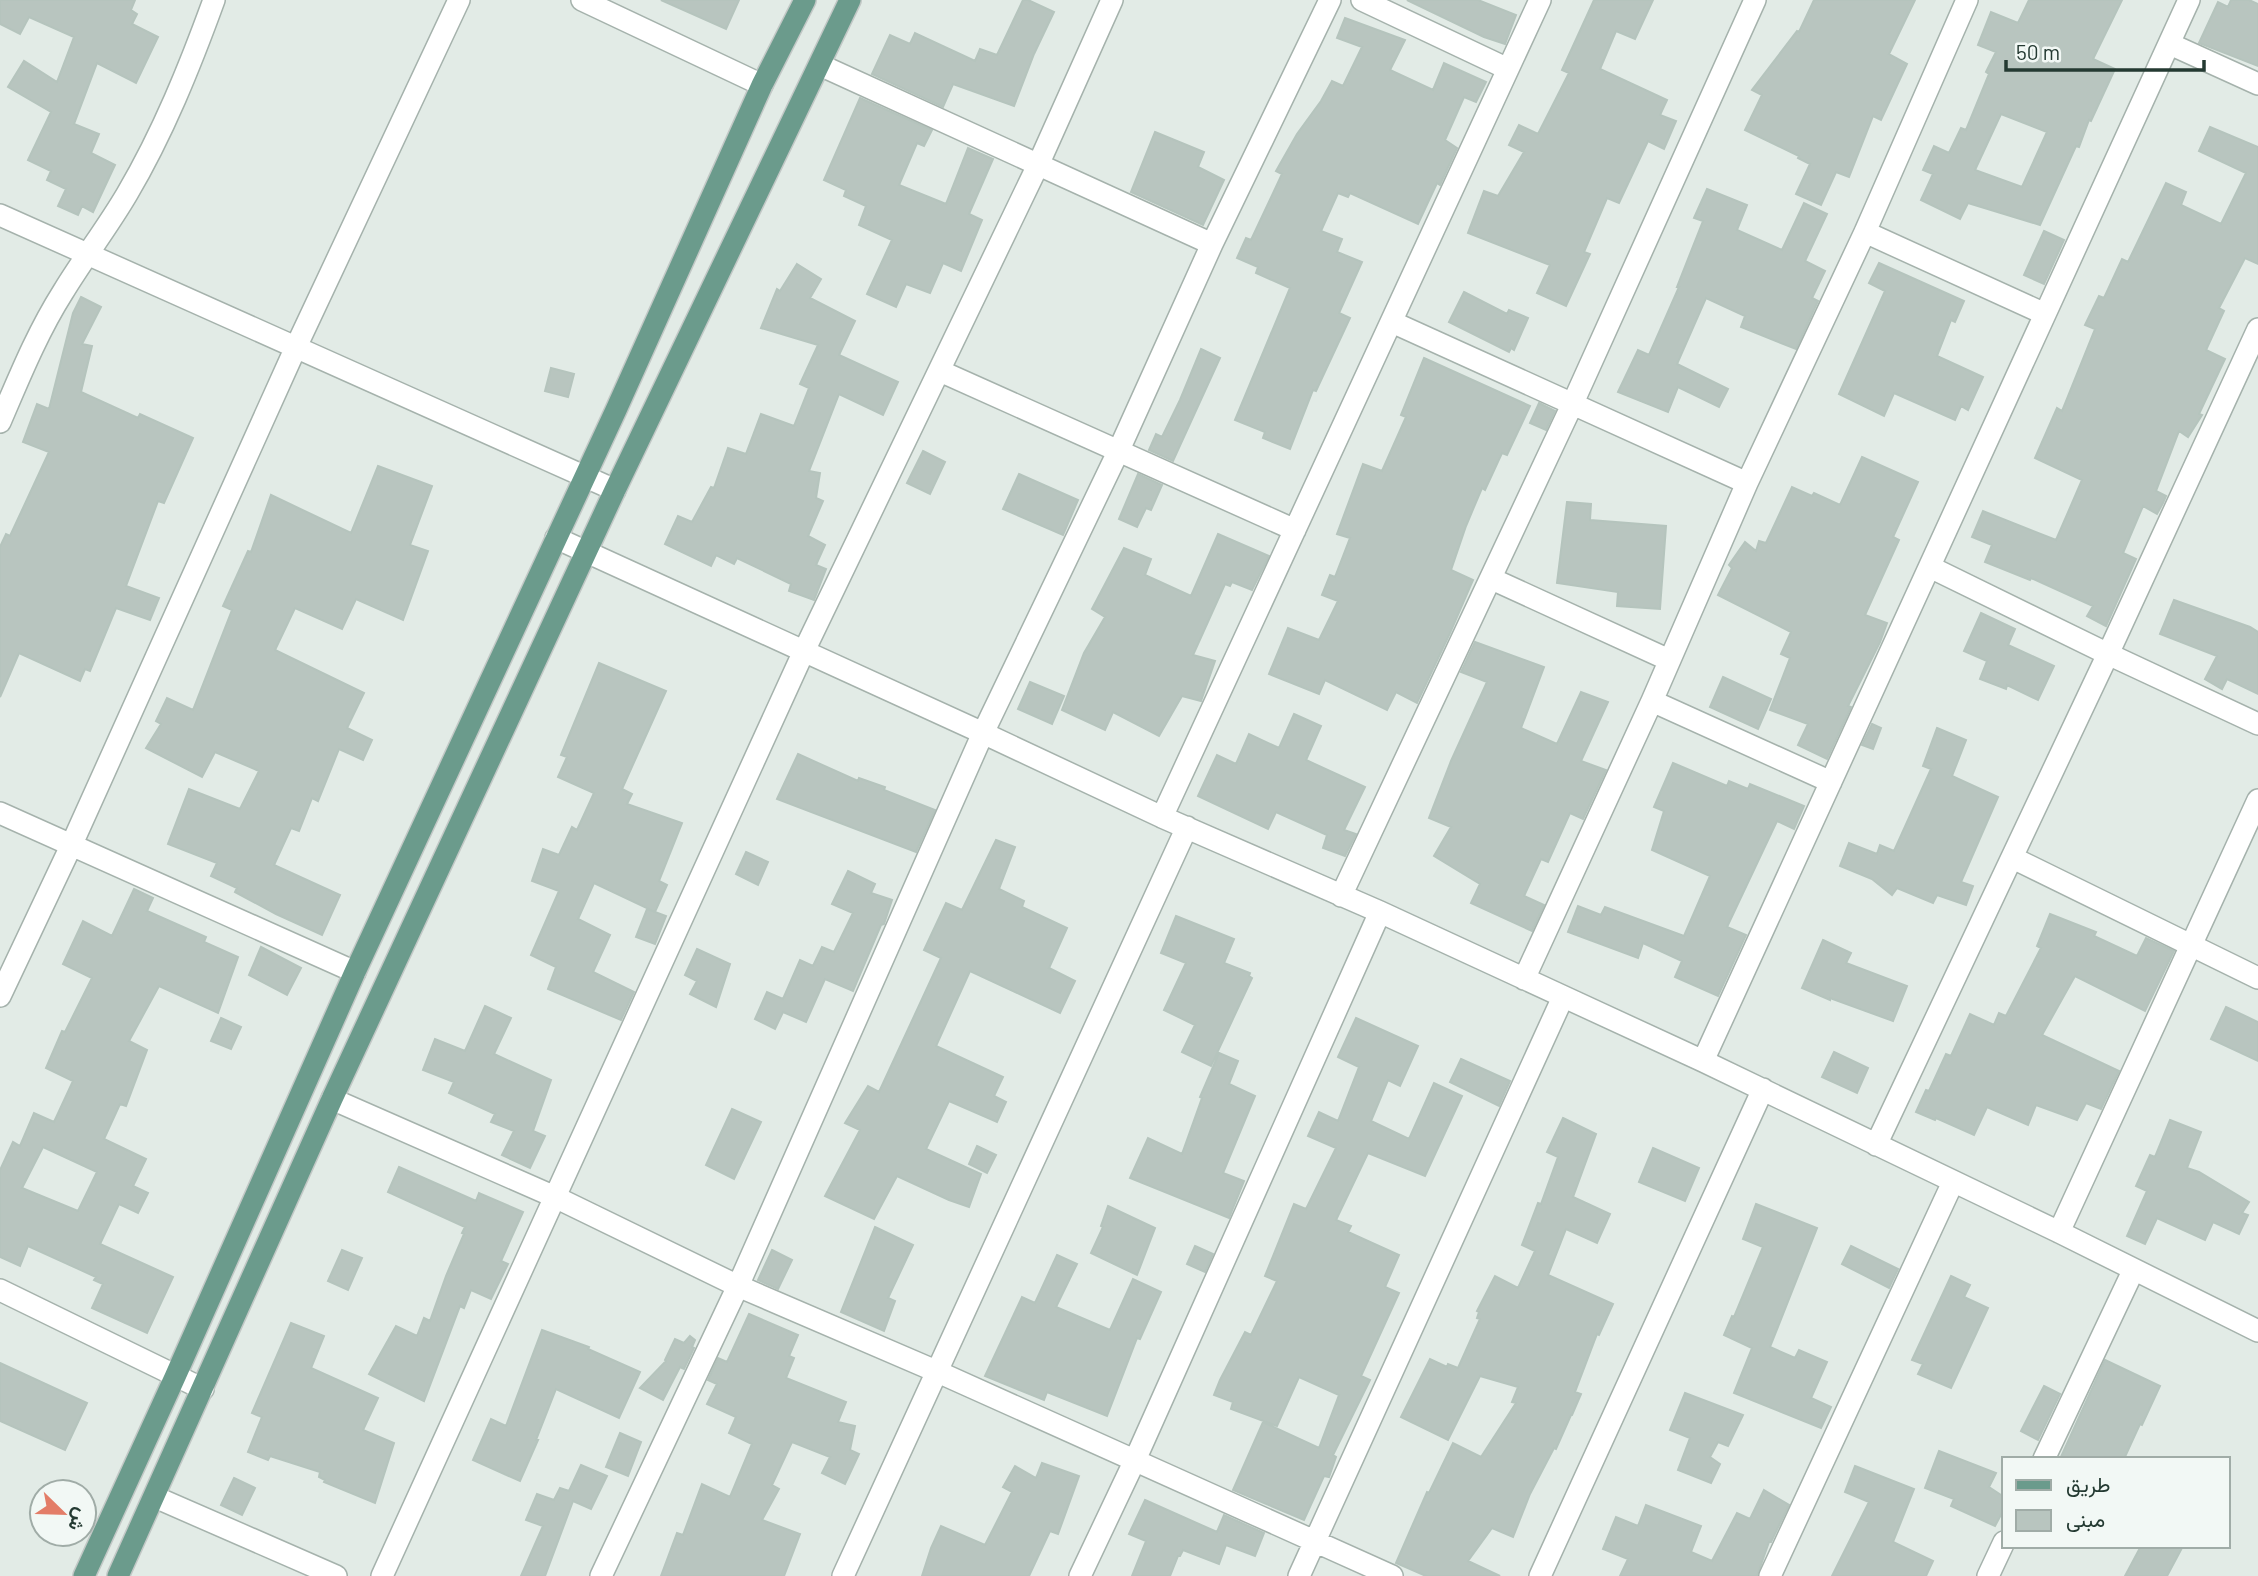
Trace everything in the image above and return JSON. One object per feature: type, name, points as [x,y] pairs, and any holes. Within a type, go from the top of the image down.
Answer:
[{"type":"main road","points":[[84,1576],[176,1377],[355,972],[762,85],[805,0]]},
{"type":"main road","points":[[118,1576],[332,1099],[615,490],[850,0]]},
{"type":"street","points":[[0,422],[39,334],[127,194],[152,146],[214,0]]},
{"type":"street","points":[[0,996],[71,846],[296,347],[459,0]]},
{"type":"street","points":[[582,0],[762,85]]},
{"type":"street","points":[[382,1576],[804,651],[1038,165],[1112,0]]},
{"type":"street","points":[[600,1576],[738,1286],[984,733],[1118,452],[1212,244],[1330,0]]},
{"type":"street","points":[[1362,0],[1508,69]]},
{"type":"street","points":[[1162,817],[1540,0]]},
{"type":"street","points":[[1341,896],[1492,579],[1755,0]]},
{"type":"street","points":[[1524,979],[1652,701],[1747,483],[1865,232],[1967,0]]},
{"type":"street","points":[[1703,1061],[2189,0]]},
{"type":"street","points":[[2170,44],[2258,84]]},
{"type":"street","points":[[820,65],[1212,244]]},
{"type":"street","points":[[0,215],[615,490]]},
{"type":"street","points":[[1865,232],[2045,314]]},
{"type":"street","points":[[1392,322],[1747,483]]},
{"type":"street","points":[[1877,1145],[2258,329]]},
{"type":"street","points":[[940,370],[1295,530]]},
{"type":"street","points":[[556,538],[1162,817],[1380,912],[1703,1061],[2258,1331]]},
{"type":"street","points":[[1930,567],[2258,724]]},
{"type":"street","points":[[1492,579],[1669,660]]},
{"type":"street","points":[[1652,701],[1831,782]]},
{"type":"street","points":[[2059,1232],[2258,800]]},
{"type":"street","points":[[0,813],[355,972]]},
{"type":"street","points":[[843,1576],[1187,827]]},
{"type":"street","points":[[2013,858],[2258,978]]},
{"type":"street","points":[[1080,1576],[1135,1460],[1380,912]]},
{"type":"street","points":[[1299,1576],[1563,997]]},
{"type":"street","points":[[1540,1576],[1763,1089]]},
{"type":"street","points":[[332,1099],[555,1197],[738,1286],[938,1372],[1392,1576]]},
{"type":"street","points":[[1770,1576],[1953,1182]]},
{"type":"street","points":[[2044,1457],[2133,1270]]},
{"type":"street","points":[[0,1290],[203,1389]]},
{"type":"street","points":[[155,1497],[336,1576]]},
{"type":"street","points":[[1988,1576],[2002,1546]]},
{"type":"building","points":[[0,0],[135,0],[131,10],[137,14],[132,24],[158,37],[136,83],[97,63],[74,124],[99,134],[91,153],[115,165],[93,212],[82,206],[78,215],[58,206],[66,189],[47,180],[51,171],[28,160],[51,112],[8,87],[24,61],[57,82],[74,37],[29,17],[20,34],[0,24]]},
{"type":"building","points":[[661,0],[739,0],[726,29]]},
{"type":"building","points":[[1023,0],[1054,12],[1014,106],[953,84],[943,107],[872,74],[890,35],[910,44],[915,33],[975,61],[980,49],[997,55]]},
{"type":"building","points":[[1407,0],[1478,0],[1516,15],[1505,44],[1484,37]]},
{"type":"building","points":[[1594,0],[1653,0],[1635,39],[1616,31],[1600,69],[1667,100],[1660,115],[1676,121],[1664,149],[1648,141],[1619,203],[1607,198],[1584,252],[1590,254],[1566,306],[1537,293],[1550,265],[1468,233],[1484,191],[1498,196],[1524,152],[1509,145],[1519,125],[1538,134],[1569,73],[1562,70]]},
{"type":"building","points":[[1814,0],[1915,0],[1889,54],[1907,64],[1881,120],[1873,116],[1849,177],[1836,172],[1821,205],[1796,194],[1810,164],[1745,130],[1762,95],[1752,90],[1797,31],[1799,32]]},
{"type":"building","points":[[2029,0],[2122,0],[2093,59],[2115,69],[2040,225],[1968,203],[1960,219],[1921,200],[1933,174],[1923,170],[1934,146],[1949,153],[1961,128],[1966,130],[1989,74],[1986,72],[1996,52],[1978,45],[1991,12],[2018,23]],"holes":[[[2001,114],[2047,132],[2022,187],[1975,170]]]},
{"type":"building","points":[[2231,0],[2249,0],[2258,4],[2258,66],[2199,43],[2218,2],[2228,7]]},
{"type":"building","points":[[1345,18],[1405,40],[1390,70],[1433,90],[1444,63],[1486,82],[1476,102],[1464,97],[1445,140],[1457,148],[1418,224],[1350,193],[1348,197],[1338,193],[1321,231],[1342,239],[1337,252],[1362,262],[1339,313],[1350,318],[1316,391],[1313,390],[1290,449],[1263,438],[1265,432],[1235,420],[1290,288],[1256,273],[1258,267],[1237,258],[1246,238],[1251,240],[1282,174],[1276,171],[1297,134],[1332,81],[1343,86],[1362,47],[1337,38]]},
{"type":"building","points":[[860,98],[932,130],[924,146],[917,143],[899,185],[946,204],[968,148],[993,159],[969,214],[982,220],[961,271],[943,263],[930,293],[906,284],[896,307],[867,294],[892,240],[859,225],[866,206],[844,196],[846,190],[824,180]]},
{"type":"building","points":[[2210,127],[2258,147],[2258,264],[2245,258],[2219,308],[2224,311],[2206,350],[2225,359],[2199,414],[2202,415],[2188,437],[2179,431],[2156,491],[2166,496],[2157,514],[2143,506],[2123,553],[2136,559],[2106,626],[2087,616],[2093,606],[2031,578],[2030,580],[1985,562],[1992,545],[1972,537],[1983,511],[2056,540],[2082,480],[2035,458],[2057,408],[2062,411],[2095,329],[2085,325],[2099,296],[2104,298],[2122,259],[2128,262],[2166,183],[2186,192],[2181,205],[2221,224],[2246,173],[2199,151]]},
{"type":"building","points":[[1155,132],[1204,152],[1198,167],[1224,180],[1203,225],[1131,192]]},
{"type":"building","points":[[1707,189],[1747,205],[1737,230],[1782,250],[1804,203],[1827,214],[1805,261],[1825,271],[1812,298],[1818,301],[1796,349],[1741,327],[1745,316],[1706,298],[1677,364],[1728,389],[1719,407],[1678,387],[1668,412],[1618,392],[1638,350],[1649,355],[1679,287],[1703,221],[1694,218]]},
{"type":"building","points":[[2044,231],[2064,240],[2044,284],[2024,275]]},
{"type":"building","points":[[1879,263],[1964,301],[1955,322],[1951,320],[1937,356],[1983,377],[1968,410],[1961,406],[1955,420],[1894,393],[1884,416],[1839,394],[1885,291],[1869,283]]},
{"type":"building","points":[[797,264],[821,279],[810,298],[855,321],[839,355],[898,382],[883,415],[839,394],[809,471],[820,473],[816,498],[823,501],[808,536],[825,545],[816,565],[826,569],[814,600],[789,591],[791,584],[737,558],[734,564],[716,555],[711,566],[665,544],[678,516],[692,522],[711,487],[714,488],[728,448],[746,454],[761,414],[794,426],[809,388],[800,384],[818,345],[761,328],[777,289],[780,291]]},
{"type":"building","points":[[1464,292],[1507,314],[1509,310],[1528,318],[1514,350],[1511,348],[1509,352],[1449,322]]},
{"type":"building","points":[[81,297],[101,307],[82,344],[92,346],[81,392],[138,418],[140,414],[193,438],[164,503],[158,501],[126,586],[159,598],[150,620],[116,608],[90,671],[85,669],[80,681],[19,653],[0,697],[0,547],[6,534],[10,536],[49,452],[23,442],[37,404],[49,409],[73,313]]},
{"type":"building","points":[[1201,349],[1220,358],[1173,461],[1149,450],[1156,434],[1162,437]]},
{"type":"building","points":[[1424,358],[1530,406],[1507,455],[1502,453],[1485,490],[1482,488],[1466,526],[1451,570],[1473,580],[1450,633],[1417,703],[1396,692],[1387,710],[1325,680],[1319,694],[1269,674],[1288,628],[1319,640],[1338,601],[1322,595],[1330,575],[1335,577],[1350,538],[1337,534],[1363,464],[1382,471],[1406,417],[1401,415]]},
{"type":"building","points":[[551,368],[574,374],[568,397],[545,391]]},
{"type":"building","points":[[1539,403],[1555,411],[1546,430],[1530,423]]},
{"type":"building","points":[[923,451],[945,462],[930,494],[907,483]]},
{"type":"building","points":[[1862,457],[1918,482],[1893,537],[1899,540],[1865,615],[1887,623],[1848,706],[1851,707],[1827,759],[1798,745],[1808,724],[1770,710],[1790,658],[1781,654],[1791,632],[1718,595],[1732,568],[1729,565],[1745,542],[1756,551],[1759,541],[1766,543],[1792,487],[1812,496],[1814,493],[1840,505]]},
{"type":"building","points":[[378,466],[432,486],[410,545],[428,551],[403,620],[356,599],[342,629],[295,608],[275,650],[364,693],[347,728],[372,740],[363,760],[339,749],[318,801],[312,798],[299,831],[291,828],[274,865],[340,895],[322,935],[276,914],[235,892],[237,888],[211,876],[217,863],[168,844],[189,789],[240,809],[259,771],[215,752],[202,777],[146,748],[161,724],[156,721],[167,698],[193,710],[232,610],[223,606],[248,551],[251,552],[271,495],[351,533]]},
{"type":"building","points":[[1019,474],[1078,500],[1063,535],[1003,509]]},
{"type":"building","points":[[1138,474],[1162,485],[1151,510],[1146,508],[1137,527],[1119,519]]},
{"type":"building","points":[[1567,502],[1591,504],[1590,520],[1666,526],[1660,609],[1617,606],[1618,592],[1557,583]]},
{"type":"building","points":[[1218,534],[1269,556],[1252,590],[1232,582],[1230,586],[1225,584],[1193,655],[1215,661],[1201,701],[1182,696],[1159,736],[1113,712],[1105,730],[1062,710],[1084,653],[1105,617],[1092,609],[1124,548],[1151,559],[1145,575],[1191,596]]},
{"type":"building","points":[[2174,600],[2258,632],[2258,694],[2227,679],[2222,689],[2205,679],[2217,656],[2160,634]]},
{"type":"building","points":[[1981,613],[2015,629],[2008,645],[2054,666],[2038,700],[2007,685],[2006,689],[1980,679],[1987,661],[1964,651]]},
{"type":"building","points":[[1475,642],[1544,667],[1521,728],[1557,744],[1581,692],[1608,702],[1581,761],[1606,770],[1583,819],[1570,813],[1548,862],[1541,859],[1524,896],[1544,905],[1532,931],[1471,903],[1480,884],[1434,856],[1451,827],[1429,818],[1451,761],[1487,682],[1461,672]]},
{"type":"building","points":[[599,663],[666,691],[622,789],[632,794],[627,804],[682,823],[659,881],[667,885],[655,912],[594,883],[578,919],[610,935],[593,972],[634,992],[621,1020],[548,989],[556,967],[531,955],[559,891],[532,881],[543,849],[559,855],[572,827],[577,830],[594,793],[558,777],[567,757],[561,755]]},
{"type":"building","points":[[1723,677],[1771,699],[1758,729],[1710,707]]},
{"type":"building","points":[[1030,682],[1064,696],[1052,724],[1018,709]]},
{"type":"building","points":[[1294,714],[1321,726],[1306,760],[1365,787],[1344,830],[1356,834],[1345,856],[1323,848],[1327,835],[1276,812],[1268,829],[1198,796],[1217,755],[1236,764],[1249,734],[1279,748]]},
{"type":"building","points":[[1872,724],[1881,728],[1873,749],[1862,745]]},
{"type":"building","points":[[1937,728],[1966,740],[1952,776],[1998,797],[1961,882],[1973,886],[1966,905],[1937,895],[1933,903],[1897,888],[1892,895],[1872,879],[1840,866],[1849,843],[1877,854],[1880,845],[1894,851],[1931,769],[1923,766]]},
{"type":"building","points":[[798,754],[858,781],[859,778],[885,787],[884,790],[935,810],[916,852],[777,799]]},
{"type":"building","points":[[1673,763],[1727,786],[1729,781],[1748,789],[1750,784],[1804,806],[1794,829],[1777,821],[1727,927],[1746,935],[1718,996],[1675,977],[1682,961],[1643,943],[1638,958],[1568,932],[1578,906],[1601,915],[1605,907],[1684,936],[1710,876],[1652,850],[1664,811],[1654,807]]},
{"type":"building","points":[[996,840],[1015,847],[999,889],[1024,901],[1022,907],[1067,928],[1049,968],[1075,981],[1060,1013],[970,971],[936,1046],[1003,1077],[994,1096],[1006,1102],[997,1122],[949,1101],[926,1149],[981,1174],[969,1207],[897,1176],[874,1219],[825,1196],[860,1130],[845,1123],[868,1086],[879,1092],[941,958],[924,950],[946,903],[962,910]]},
{"type":"building","points":[[746,852],[768,862],[758,885],[736,874]]},
{"type":"building","points":[[848,871],[875,884],[871,893],[892,900],[884,924],[881,925],[853,991],[825,979],[806,1022],[783,1012],[775,1029],[755,1019],[767,992],[783,999],[800,960],[813,966],[822,947],[834,952],[853,913],[832,904]]},
{"type":"building","points":[[134,889],[153,898],[147,911],[206,937],[204,942],[238,957],[218,1013],[159,986],[129,1041],[147,1050],[126,1106],[120,1104],[104,1139],[146,1159],[133,1186],[148,1193],[138,1213],[119,1204],[100,1244],[173,1277],[147,1333],[92,1308],[103,1284],[94,1280],[96,1277],[28,1246],[20,1266],[0,1257],[0,1170],[13,1142],[20,1146],[34,1113],[54,1122],[73,1081],[46,1068],[62,1031],[65,1032],[92,978],[63,964],[83,921],[112,936]],"holes":[[[43,1147],[97,1172],[78,1211],[22,1188]]]},
{"type":"building","points":[[647,909],[666,916],[655,944],[636,937]]},
{"type":"building","points":[[2050,914],[2096,932],[2094,936],[2137,956],[2146,938],[2174,951],[2145,1011],[2075,976],[2042,1035],[2119,1071],[2101,1109],[2086,1103],[2077,1120],[2036,1105],[2028,1125],[1987,1107],[1974,1135],[1916,1112],[1946,1054],[1951,1056],[1970,1014],[1994,1025],[1999,1013],[2006,1016],[2041,948],[2037,946]]},
{"type":"building","points":[[1176,916],[1234,939],[1224,963],[1250,973],[1252,978],[1211,1066],[1182,1052],[1195,1025],[1164,1010],[1186,963],[1161,953]]},
{"type":"building","points":[[1823,940],[1851,953],[1846,963],[1907,986],[1893,1021],[1802,988]]},
{"type":"building","points":[[261,947],[301,968],[287,995],[249,975]]},
{"type":"building","points":[[697,949],[730,964],[716,1007],[690,994],[697,981],[685,975]]},
{"type":"building","points":[[485,1006],[511,1018],[494,1054],[551,1080],[533,1131],[545,1136],[530,1168],[502,1155],[514,1131],[491,1122],[495,1114],[449,1093],[454,1082],[423,1070],[435,1039],[465,1051]]},
{"type":"building","points":[[2226,1007],[2258,1022],[2258,1061],[2211,1039]]},
{"type":"building","points":[[221,1018],[241,1027],[231,1049],[211,1041]]},
{"type":"building","points":[[1356,1018],[1418,1046],[1400,1086],[1388,1080],[1371,1121],[1409,1139],[1434,1083],[1462,1096],[1425,1176],[1368,1153],[1336,1220],[1351,1226],[1348,1232],[1399,1255],[1385,1287],[1399,1293],[1361,1376],[1370,1380],[1333,1455],[1336,1457],[1329,1477],[1324,1476],[1304,1520],[1233,1490],[1263,1422],[1319,1448],[1339,1395],[1299,1377],[1277,1426],[1231,1409],[1233,1402],[1214,1395],[1245,1332],[1251,1335],[1277,1281],[1265,1276],[1294,1204],[1306,1209],[1336,1148],[1308,1136],[1319,1112],[1338,1121],[1359,1067],[1338,1057]]},
{"type":"building","points":[[1834,1052],[1868,1068],[1857,1093],[1822,1077]]},
{"type":"building","points":[[1219,1053],[1238,1061],[1229,1084],[1255,1096],[1223,1173],[1244,1181],[1229,1218],[1130,1178],[1148,1138],[1182,1154],[1202,1098],[1200,1097]]},
{"type":"building","points":[[1461,1059],[1510,1081],[1499,1106],[1450,1082]]},
{"type":"building","points":[[732,1109],[761,1122],[734,1179],[706,1165]]},
{"type":"building","points":[[1563,1118],[1596,1134],[1573,1197],[1610,1214],[1597,1243],[1566,1229],[1548,1275],[1613,1304],[1599,1335],[1597,1334],[1575,1392],[1581,1394],[1572,1415],[1530,1494],[1513,1537],[1492,1528],[1468,1561],[1500,1576],[1426,1576],[1396,1563],[1427,1492],[1429,1493],[1453,1443],[1481,1457],[1516,1403],[1512,1402],[1518,1387],[1480,1376],[1448,1440],[1401,1417],[1430,1359],[1447,1367],[1448,1364],[1458,1368],[1480,1319],[1477,1318],[1477,1311],[1495,1276],[1518,1288],[1535,1251],[1522,1245],[1558,1157],[1547,1152]]},
{"type":"building","points":[[2170,1120],[2201,1132],[2187,1168],[2199,1172],[2249,1202],[2242,1213],[2248,1215],[2239,1234],[2213,1222],[2205,1240],[2157,1218],[2145,1244],[2127,1236],[2147,1191],[2136,1186],[2150,1155],[2155,1157]]},
{"type":"building","points":[[977,1146],[996,1155],[987,1173],[969,1164]]},
{"type":"building","points":[[1653,1148],[1699,1168],[1685,1201],[1639,1182]]},
{"type":"building","points":[[399,1167],[476,1201],[479,1193],[523,1212],[501,1261],[508,1264],[491,1299],[471,1290],[464,1308],[460,1306],[424,1401],[369,1374],[396,1326],[417,1336],[424,1318],[430,1321],[465,1227],[388,1192]]},
{"type":"building","points":[[1756,1204],[1817,1228],[1770,1347],[1795,1358],[1799,1350],[1827,1362],[1811,1398],[1831,1407],[1821,1428],[1734,1393],[1752,1348],[1724,1335],[1763,1247],[1743,1239]]},
{"type":"building","points":[[1108,1206],[1155,1228],[1137,1275],[1091,1253],[1103,1227],[1101,1226]]},
{"type":"building","points":[[875,1227],[913,1245],[888,1298],[895,1301],[884,1331],[841,1312]]},
{"type":"building","points":[[1195,1246],[1213,1254],[1205,1272],[1187,1264]]},
{"type":"building","points":[[1851,1246],[1898,1269],[1889,1288],[1842,1264]]},
{"type":"building","points":[[342,1250],[362,1258],[348,1290],[328,1281]]},
{"type":"building","points":[[772,1250],[792,1260],[778,1289],[758,1280]]},
{"type":"building","points":[[1057,1255],[1077,1264],[1056,1307],[1110,1330],[1133,1279],[1161,1292],[1140,1339],[1137,1338],[1107,1416],[1047,1392],[1044,1400],[985,1376],[1022,1297],[1035,1303]]},
{"type":"building","points":[[1951,1276],[1970,1285],[1964,1297],[1988,1308],[1951,1388],[1918,1374],[1923,1364],[1912,1360]]},
{"type":"building","points":[[749,1314],[798,1335],[789,1356],[794,1358],[786,1378],[846,1402],[838,1422],[855,1426],[850,1450],[859,1454],[845,1484],[822,1473],[830,1457],[792,1442],[772,1485],[779,1489],[762,1520],[800,1534],[784,1576],[661,1576],[677,1533],[683,1535],[702,1484],[730,1497],[752,1444],[729,1433],[736,1417],[707,1404],[717,1384],[708,1380],[718,1358],[727,1362]]},
{"type":"building","points":[[291,1323],[324,1336],[311,1368],[378,1398],[363,1430],[394,1443],[375,1503],[324,1482],[325,1480],[319,1477],[320,1472],[270,1456],[268,1460],[248,1452],[262,1417],[252,1413]]},
{"type":"building","points":[[542,1330],[589,1347],[588,1349],[640,1372],[619,1418],[556,1389],[520,1481],[473,1460],[491,1419],[506,1426]]},
{"type":"building","points":[[690,1336],[695,1340],[692,1347],[694,1348],[684,1369],[680,1367],[663,1400],[640,1388],[666,1361],[675,1339],[684,1343]]},
{"type":"building","points":[[2105,1360],[2160,1386],[2125,1457],[2061,1457]]},
{"type":"building","points":[[0,1363],[87,1403],[65,1450],[0,1421]]},
{"type":"building","points":[[2044,1386],[2060,1394],[2038,1440],[2021,1431]]},
{"type":"building","points":[[1685,1393],[1743,1415],[1728,1446],[1718,1442],[1710,1457],[1720,1464],[1711,1483],[1678,1470],[1690,1438],[1670,1430]]},
{"type":"building","points":[[620,1433],[641,1442],[628,1476],[606,1467]]},
{"type":"building","points":[[1939,1451],[1996,1473],[1989,1487],[2002,1496],[2002,1513],[1995,1526],[1951,1506],[1954,1499],[1925,1488]]},
{"type":"building","points":[[1042,1463],[1079,1476],[1058,1534],[1050,1531],[1029,1576],[922,1576],[941,1526],[985,1545],[1012,1492],[1003,1487],[1015,1466],[1036,1478]]},
{"type":"building","points":[[581,1465],[607,1476],[591,1509],[573,1501],[545,1576],[521,1576],[543,1526],[526,1520],[537,1494],[554,1500],[560,1488],[569,1491]]},
{"type":"building","points":[[1855,1466],[1914,1489],[1893,1542],[1933,1561],[1926,1576],[1832,1576],[1869,1502],[1845,1492]]},
{"type":"building","points":[[234,1478],[255,1488],[242,1515],[221,1505]]},
{"type":"building","points":[[1764,1490],[1789,1505],[1769,1542],[1757,1576],[1620,1576],[1628,1559],[1603,1549],[1616,1517],[1638,1526],[1646,1505],[1701,1526],[1691,1552],[1712,1561],[1737,1513],[1750,1519]]},
{"type":"building","points":[[1145,1500],[1217,1532],[1224,1515],[1264,1533],[1255,1556],[1226,1545],[1219,1564],[1183,1550],[1170,1576],[1132,1576],[1146,1541],[1129,1534]]},
{"type":"building","points":[[2140,1548],[2182,1548],[2167,1576],[2125,1576]]}]
